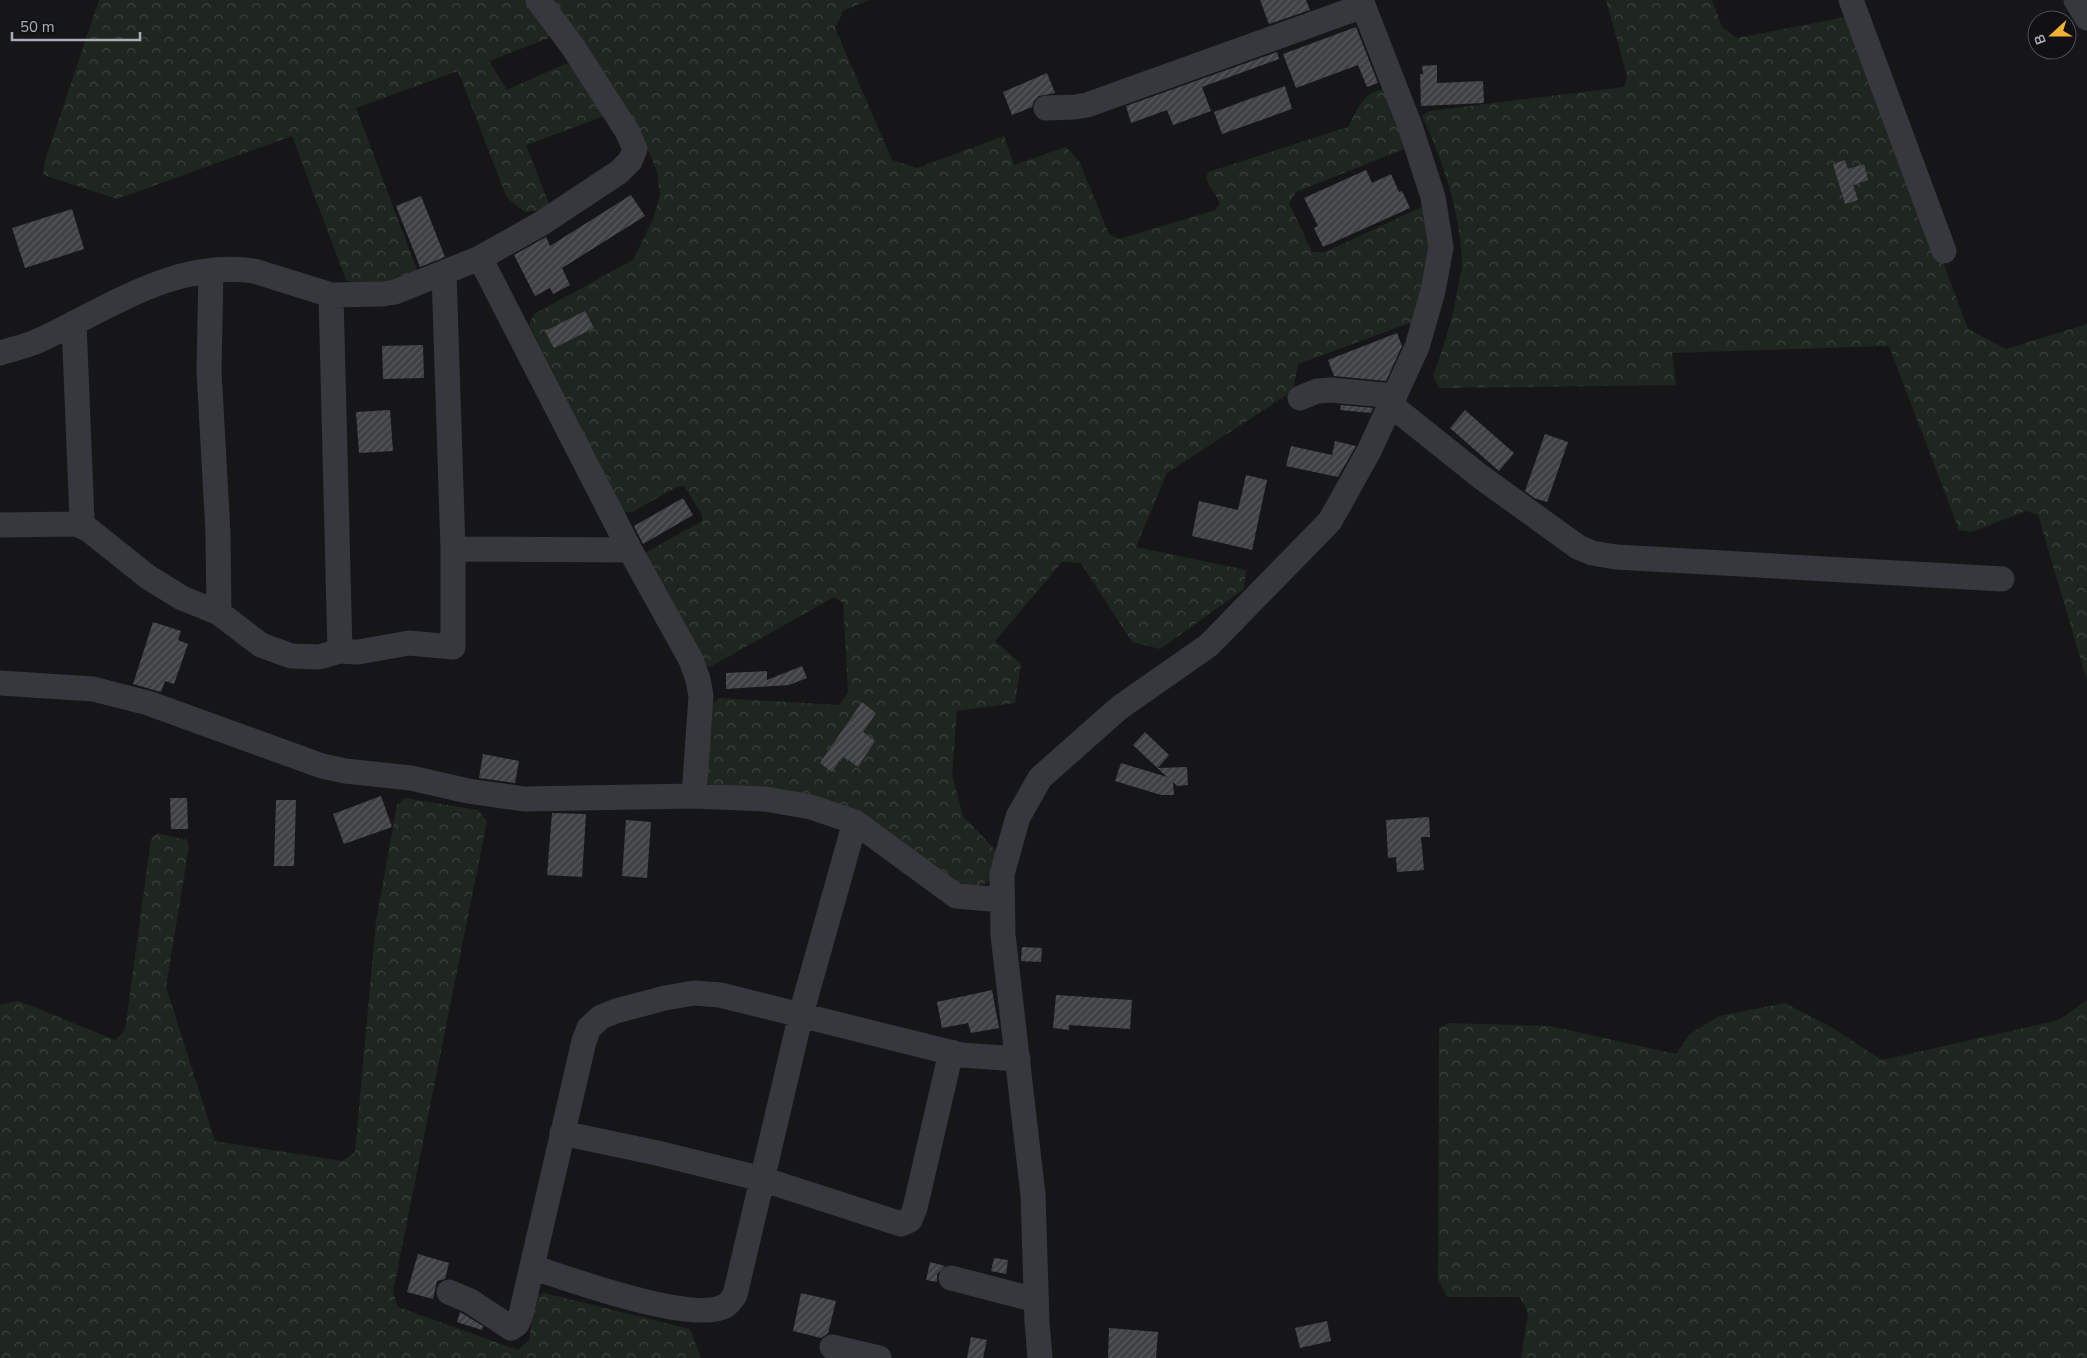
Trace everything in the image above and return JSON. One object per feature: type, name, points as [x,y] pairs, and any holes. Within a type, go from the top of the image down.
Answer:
[{"type":"street","points":[[0,353],[38,341],[152,284],[173,277],[211,271],[242,269],[254,270],[331,295],[396,292],[480,258],[542,224],[618,172],[630,161],[635,149],[627,131],[595,81],[538,0]]},
{"type":"street","points":[[1851,0],[1944,251]]},
{"type":"street","points":[[2076,0],[2087,18]]},
{"type":"street","points":[[1040,1358],[1036,1300],[1033,1195],[1003,935],[1002,874],[1018,817],[1040,778],[1119,708],[1209,644],[1330,522],[1369,451],[1417,347],[1433,291],[1441,247],[1432,198],[1410,126],[1362,3],[1075,108],[1046,108]]},
{"type":"street","points":[[480,258],[630,550],[691,660],[698,679],[701,696],[694,796]]},
{"type":"street","points":[[211,271],[210,371],[218,533],[219,613]]},
{"type":"street","points":[[0,525],[77,524],[89,530],[148,577],[182,598],[219,613],[261,645],[291,656],[319,657],[340,651],[358,652],[409,643],[453,647],[453,549],[444,273]]},
{"type":"street","points":[[331,295],[340,651]]},
{"type":"street","points":[[74,323],[82,519],[77,524]]},
{"type":"street","points":[[1300,398],[1317,391],[1332,390],[1393,401],[1481,478],[1578,547],[1592,553],[1616,557],[2002,579]]},
{"type":"street","points":[[453,549],[630,550]]},
{"type":"street","points":[[0,683],[93,689],[148,704],[322,766],[345,771],[411,778],[495,796],[524,800],[694,796],[766,799],[812,807],[855,822],[956,896],[1002,900]]},
{"type":"street","points":[[532,1267],[601,1289],[687,1310],[712,1310],[726,1306],[735,1295],[801,1014],[855,822]]},
{"type":"street","points":[[449,1292],[470,1301],[511,1328],[517,1324],[521,1314],[584,1041],[589,1028],[601,1017],[665,998],[694,993],[720,996],[801,1014],[961,1055],[1018,1059]]},
{"type":"street","points":[[562,1133],[657,1153],[762,1179],[901,1224],[910,1220],[915,1208],[951,1052]]},
{"type":"street","points":[[951,1278],[1036,1300]]},
{"type":"street","points":[[832,1347],[879,1358]]},
{"type":"green space","points":[[99,0],[529,0],[549,28],[549,38],[489,61],[507,90],[565,64],[575,65],[605,116],[526,145],[551,209],[525,212],[507,198],[458,71],[356,108],[419,276],[371,287],[346,280],[292,136],[117,199],[43,175],[45,161]]},
{"type":"green space","points":[[548,0],[869,0],[843,11],[835,28],[892,160],[917,168],[1004,136],[1014,165],[1066,147],[1079,161],[1109,234],[1119,239],[1216,210],[1220,203],[1206,179],[1208,172],[1348,127],[1359,106],[1368,95],[1390,89],[1409,138],[1404,149],[1296,192],[1289,203],[1312,252],[1325,252],[1424,206],[1434,237],[1415,321],[1298,364],[1293,391],[1167,473],[1136,547],[1246,570],[1244,589],[1160,649],[1132,642],[1081,563],[1062,562],[995,641],[1021,664],[1015,703],[957,711],[952,775],[963,816],[1001,856],[995,878],[976,888],[944,878],[859,812],[716,788],[704,782],[712,704],[719,698],[839,705],[848,693],[843,603],[834,597],[710,667],[701,665],[645,553],[702,521],[702,515],[684,486],[677,487],[632,512],[624,512],[529,325],[534,314],[633,260],[654,217],[660,194],[657,171],[644,141]]},
{"type":"green space","points":[[1606,0],[1712,0],[1722,27],[1737,38],[1851,16],[1968,329],[2006,349],[2087,324],[2087,681],[2038,515],[2026,511],[1972,532],[1959,530],[1889,346],[1672,353],[1676,385],[1439,388],[1433,376],[1454,310],[1462,267],[1461,245],[1450,188],[1422,116],[1429,111],[1624,87],[1627,76]]},
{"type":"green space","points":[[405,798],[478,810],[487,821],[393,1292],[398,1307],[518,1350],[529,1340],[535,1297],[544,1293],[690,1329],[701,1358],[0,1358],[0,1005],[19,1001],[115,1040],[125,1030],[151,839],[157,833],[187,840],[189,846],[166,987],[215,1141],[342,1161],[355,1152],[376,921],[397,805]]},
{"type":"green space","points":[[2087,1000],[2087,1358],[1521,1358],[1528,1313],[1520,1297],[1447,1297],[1438,1279],[1439,1029],[1448,1023],[1550,1026],[1676,1054],[1690,1034],[1719,1016],[1785,1003],[1831,1027],[1882,1060],[2059,1020]]},
{"type":"building","points":[[1260,0],[1306,0],[1310,10],[1269,24]]},
{"type":"building","points":[[1356,27],[1378,83],[1367,87],[1358,65],[1296,88],[1283,54]]},
{"type":"building","points":[[1277,52],[1279,59],[1202,87],[1211,111],[1173,125],[1167,110],[1131,123],[1126,106]]},
{"type":"building","points":[[1437,65],[1437,83],[1483,81],[1484,103],[1421,106],[1420,74],[1423,74],[1422,66]]},
{"type":"building","points":[[1047,73],[1055,93],[1039,96],[1034,101],[1032,107],[1012,115],[1003,92]]},
{"type":"building","points":[[1285,86],[1292,109],[1222,134],[1214,112]]},
{"type":"building","points":[[1845,160],[1848,169],[1864,164],[1868,180],[1853,185],[1858,200],[1845,204],[1833,164]]},
{"type":"building","points":[[1366,170],[1372,183],[1391,174],[1399,192],[1402,191],[1410,208],[1323,247],[1314,228],[1318,226],[1304,198]]},
{"type":"building","points":[[631,195],[645,216],[562,268],[570,285],[553,294],[550,288],[535,296],[514,255],[546,237],[550,246]]},
{"type":"building","points":[[421,196],[445,257],[420,267],[396,206]]},
{"type":"building","points":[[72,209],[84,249],[25,268],[12,228]]},
{"type":"building","points":[[585,311],[594,328],[554,348],[545,331]]},
{"type":"building","points":[[1397,333],[1402,346],[1386,381],[1334,376],[1328,360]]},
{"type":"building","points":[[423,345],[424,378],[383,379],[382,346]]},
{"type":"building","points":[[1341,405],[1373,408],[1371,413],[1340,410]]},
{"type":"building","points":[[390,410],[393,451],[359,453],[356,412]]},
{"type":"building","points":[[1465,410],[1514,453],[1499,471],[1450,428]]},
{"type":"building","points":[[1545,434],[1568,442],[1547,502],[1534,498],[1525,491]]},
{"type":"building","points":[[1335,441],[1356,446],[1338,477],[1286,466],[1291,446],[1332,455]]},
{"type":"building","points":[[1246,475],[1267,480],[1252,550],[1192,536],[1199,501],[1238,510]]},
{"type":"building","points":[[683,498],[693,515],[643,544],[634,526]]},
{"type":"building","points":[[153,622],[181,631],[178,640],[188,644],[174,684],[165,681],[161,692],[133,684]]},
{"type":"building","points":[[802,666],[807,678],[789,685],[726,689],[726,673],[767,671],[767,680]]},
{"type":"building","points":[[862,702],[876,713],[863,732],[875,741],[858,767],[843,756],[832,772],[820,763]]},
{"type":"building","points":[[1145,732],[1169,755],[1158,768],[1187,767],[1188,785],[1177,786],[1173,782],[1174,795],[1161,795],[1115,781],[1121,763],[1167,777],[1133,745]]},
{"type":"building","points":[[483,754],[519,761],[515,783],[479,778]]},
{"type":"building","points":[[381,796],[392,827],[344,844],[333,814]]},
{"type":"building","points":[[170,798],[187,798],[188,829],[171,829]]},
{"type":"building","points":[[276,800],[296,800],[294,866],[274,866]]},
{"type":"building","points":[[552,813],[586,814],[582,877],[547,875]]},
{"type":"building","points":[[1429,817],[1430,837],[1421,837],[1424,870],[1397,872],[1396,857],[1388,858],[1386,820]]},
{"type":"building","points":[[626,820],[651,822],[647,878],[622,876]]},
{"type":"building","points":[[1022,947],[1042,948],[1041,962],[1021,961]]},
{"type":"building","points":[[992,990],[999,1028],[971,1033],[968,1023],[942,1028],[937,1002]]},
{"type":"building","points":[[1056,995],[1132,1000],[1130,1029],[1069,1025],[1069,1030],[1053,1028]]},
{"type":"building","points":[[418,1254],[449,1263],[445,1279],[437,1281],[433,1299],[407,1292]]},
{"type":"building","points":[[994,1258],[1008,1260],[1006,1274],[991,1271]]},
{"type":"building","points":[[930,1262],[945,1266],[937,1274],[937,1282],[926,1280]]},
{"type":"building","points":[[801,1293],[836,1301],[828,1333],[821,1338],[793,1331]]},
{"type":"building","points":[[460,1312],[483,1326],[482,1330],[457,1322]]},
{"type":"building","points":[[1327,1321],[1331,1341],[1300,1348],[1295,1328]]},
{"type":"building","points":[[1109,1328],[1158,1332],[1156,1358],[1108,1358]]},
{"type":"building","points":[[971,1337],[987,1340],[983,1358],[967,1358]]}]
